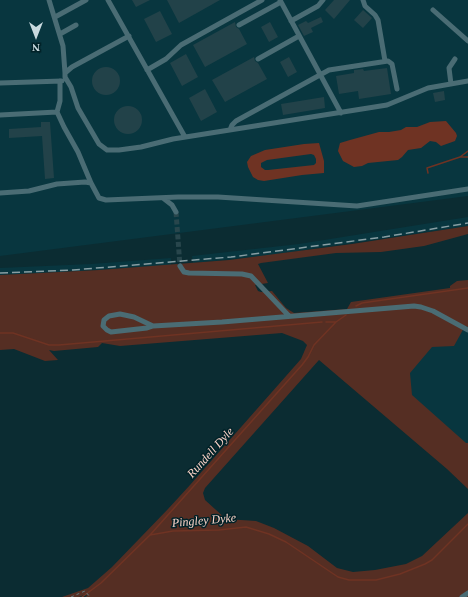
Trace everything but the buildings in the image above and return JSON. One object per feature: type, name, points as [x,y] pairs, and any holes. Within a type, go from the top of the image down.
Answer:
[{"type":"street","points":[[49,0],[60,34],[67,80],[78,108],[99,144],[107,150],[137,148],[185,137],[391,104],[428,88],[468,81]]},
{"type":"street","points":[[54,17],[86,0]]},
{"type":"street","points":[[108,0],[185,137]]},
{"type":"street","points":[[147,70],[166,59],[181,46],[262,0]]},
{"type":"street","points":[[291,21],[318,6],[324,0]]},
{"type":"street","points":[[363,0],[365,6],[375,15],[378,20],[385,61]]},
{"type":"street","points":[[239,25],[280,1],[341,113]]},
{"type":"street","points":[[433,10],[468,40]]},
{"type":"street","points":[[60,34],[76,25]]},
{"type":"street","points":[[65,73],[72,67],[129,36]]},
{"type":"street","points":[[258,59],[299,36]]},
{"type":"street","points":[[451,84],[449,68],[455,59]]},
{"type":"street","points":[[230,130],[236,121],[329,70],[388,61],[392,64],[397,89]]},
{"type":"street","points":[[0,83],[67,80]]},
{"type":"street","points":[[60,81],[60,101],[57,112],[78,152],[99,198],[106,200],[218,197],[357,206],[468,189]]},
{"type":"street","points":[[0,115],[57,112]]},
{"type":"street","points":[[0,193],[29,191],[57,184],[81,182],[91,183]]},
{"type":"street","points":[[163,198],[172,205],[176,212]]},
{"type":"street","points":[[180,266],[184,272],[189,273],[242,274],[251,276],[289,316]]},
{"type":"street","points":[[153,326],[134,317],[120,314],[109,316],[104,320],[103,326],[111,332],[153,326],[222,322],[414,306],[433,311],[468,330]]},
{"type":"street","points":[[462,597],[468,593]]},
{"type":"path","points":[[71,597],[86,591],[90,596]]},
{"type":"shaded area","points":[[0,0],[468,0],[468,196],[0,256]]},
{"type":"shaded area","points":[[446,121],[456,133],[457,136],[455,141],[441,146],[436,142],[430,141],[421,148],[408,150],[398,160],[368,163],[362,166],[354,167],[343,161],[338,151],[340,143],[350,140],[379,132],[389,132],[401,130],[406,127],[417,127],[430,122]]},
{"type":"shaded area","points":[[319,143],[324,161],[324,173],[264,181],[253,177],[247,162],[251,156],[265,150]],"holes":[[[311,154],[314,155],[316,159],[316,163],[314,165],[268,170],[261,167],[261,163],[267,160]]]},
{"type":"shaded area","points":[[468,217],[468,226],[271,255],[193,263],[192,256],[299,244]]},
{"type":"shaded area","points":[[468,226],[468,234],[424,246],[381,252],[336,253],[261,263],[258,264],[268,283],[255,285],[258,291],[272,291],[286,308],[294,313],[347,309],[351,302],[450,288],[450,286],[457,281],[468,280],[468,327],[465,326],[454,346],[432,347],[410,373],[412,395],[466,443],[468,443],[468,489],[447,469],[319,360],[205,488],[203,493],[205,500],[226,519],[256,521],[274,528],[308,546],[337,568],[353,572],[375,570],[406,564],[422,556],[468,513],[468,597],[85,597],[87,596],[86,594],[79,597],[62,597],[88,588],[112,567],[190,485],[301,359],[307,345],[303,341],[282,333],[120,346],[102,343],[98,347],[54,351],[49,350],[58,360],[45,361],[14,349],[0,350],[0,275],[99,270],[229,260],[352,244]]},
{"type":"shaded area","points":[[171,258],[171,265],[0,275],[0,268],[91,264]]},
{"type":"shaded area","points":[[468,286],[468,472],[438,449],[349,308]]},
{"type":"waterway","points":[[428,173],[427,168],[460,157],[468,151]]},
{"type":"waterway","points":[[460,157],[468,157]]},
{"type":"waterway","points":[[356,306],[362,303],[468,288]]},
{"type":"waterway","name":"Rundell Dyle","points":[[82,597],[101,583],[150,535],[302,365],[314,345],[336,322],[346,315]]},
{"type":"waterway","points":[[0,333],[13,333],[49,345],[59,345],[322,322]]},
{"type":"waterway","name":"Rundell Dyle","points":[[326,322],[336,322]]},
{"type":"waterway","name":"Pingley Dyke","points":[[150,535],[173,531],[219,530],[246,527],[269,534],[286,542],[338,577],[349,580],[376,580],[400,574],[432,560],[468,524]]},
{"type":"tunnel","points":[[176,212],[180,266]]},
{"type":"railway","points":[[0,273],[73,270],[231,257],[384,237],[468,223]]}]
